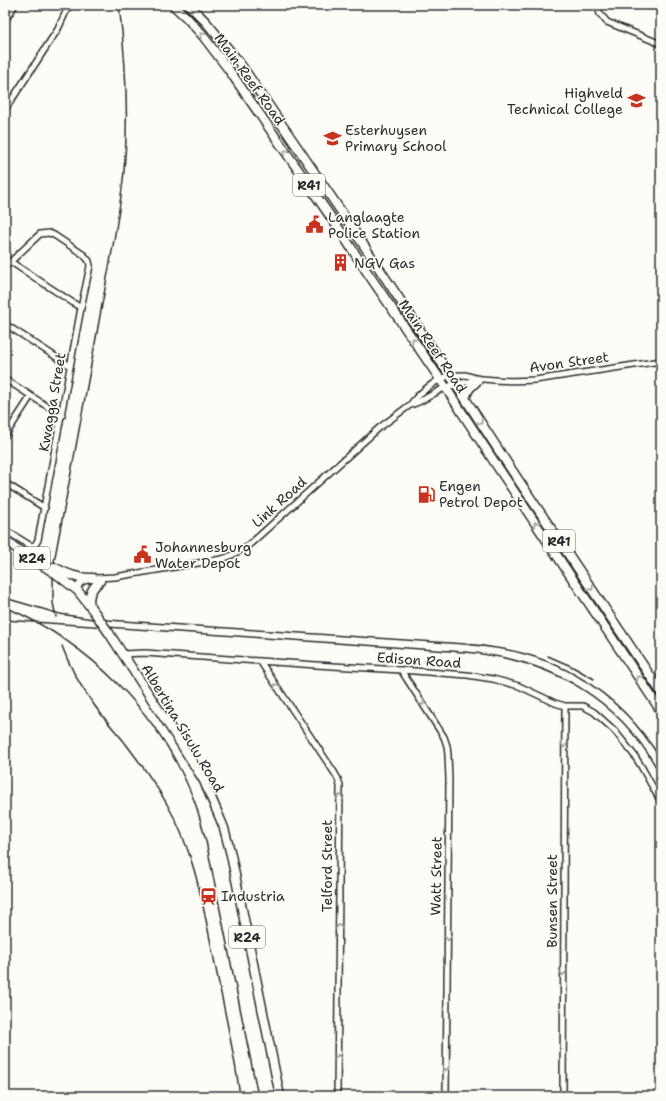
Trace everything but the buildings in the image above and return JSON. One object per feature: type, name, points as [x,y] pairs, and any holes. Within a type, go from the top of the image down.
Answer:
[{"type":"main road","name":"Main Reef Road","points":[[173,5],[203,36],[230,70],[446,387],[661,711]]},
{"type":"main road","name":"Main Reef Road","points":[[189,5],[206,22],[239,62],[324,186],[507,463],[661,692]]},
{"type":"main road","points":[[299,171],[308,164]]},
{"type":"main road","points":[[314,193],[324,186]]},
{"type":"main road","points":[[465,398],[469,389],[479,379]]},
{"type":"main road","points":[[8,543],[40,558],[70,575],[97,580],[89,598],[90,605]]},
{"type":"main road","name":"Albertina Sisulu Road","points":[[8,543],[59,576],[79,592],[90,605],[195,766],[210,794],[222,822],[231,855],[280,1096]]},
{"type":"main road","points":[[574,581],[583,576]]},
{"type":"street","points":[[5,21],[15,5]]},
{"type":"street","points":[[5,110],[54,35],[66,14],[69,5]]},
{"type":"street","points":[[597,5],[600,14],[607,22],[661,44]]},
{"type":"street","name":"Kwagga Street","points":[[5,530],[29,545],[33,546],[37,542],[45,508],[70,366],[90,266],[89,260],[84,255],[54,235],[48,233],[40,234],[11,262]]},
{"type":"street","points":[[5,267],[11,262],[81,308]]},
{"type":"street","points":[[5,324],[70,366]]},
{"type":"street","name":"Avon Street","points":[[446,387],[479,379],[535,380],[661,361]]},
{"type":"street","name":"Avon Street","points":[[440,379],[450,376],[466,375],[479,379]]},
{"type":"street","points":[[5,379],[62,416]]},
{"type":"street","name":"Link Road","points":[[410,405],[413,400],[440,379]]},
{"type":"street","name":"Link Road","points":[[97,580],[222,559],[242,550],[379,428],[410,405],[446,387]]},
{"type":"street","points":[[5,436],[31,396]]},
{"type":"street","points":[[5,483],[45,508]]},
{"type":"street","points":[[97,580],[85,593],[79,592],[78,586],[81,583],[115,576]]},
{"type":"street","name":"Edison Road","points":[[122,654],[145,653],[401,670],[473,676],[493,679],[519,686],[564,706],[584,706],[603,719],[634,755],[661,802]]},
{"type":"street","name":"Telford Street","points":[[260,661],[334,772],[340,786],[338,1096]]},
{"type":"street","name":"Watt Street","points":[[401,670],[439,729],[447,746],[448,755],[446,1096]]},
{"type":"street","name":"Bunsen Street","points":[[563,1096],[564,706]]},
{"type":"railway","points":[[54,562],[122,190],[126,150],[126,108],[125,67],[119,5]]},
{"type":"railway","points":[[53,577],[53,603],[56,617]]},
{"type":"railway","points":[[5,598],[60,614],[93,619],[465,644],[518,652],[546,661],[566,670],[586,681],[604,694],[635,724],[649,741],[661,760]]},
{"type":"railway","points":[[5,607],[36,622],[66,640],[93,661],[119,685],[142,711],[180,768],[194,800],[206,841],[258,1096]]},
{"type":"railway","points":[[5,620],[464,652],[495,656],[525,663],[553,674],[579,687],[603,704],[625,725],[644,749],[661,776]]},
{"type":"railway","points":[[62,646],[71,667],[86,693],[101,714],[135,755],[158,788],[185,842],[192,861],[202,900],[232,1045],[240,1096]]},
{"type":"railway","points":[[548,656],[571,666],[594,679]]},
{"type":"place","name":"Highveld Technical College","points":[[636,101]]},
{"type":"place","name":"Esterhuysen Primary School","points":[[332,138]]},
{"type":"place","name":"Langlaagte Police Station","points":[[315,225]]},
{"type":"place","name":"NGV Gas","points":[[341,263]]},
{"type":"place","name":"Engen Petrol Depot","points":[[426,494]]},
{"type":"place","name":"Johannesburg Water Depot","points":[[142,555]]},
{"type":"place","name":"Industria","points":[[208,896]]}]
